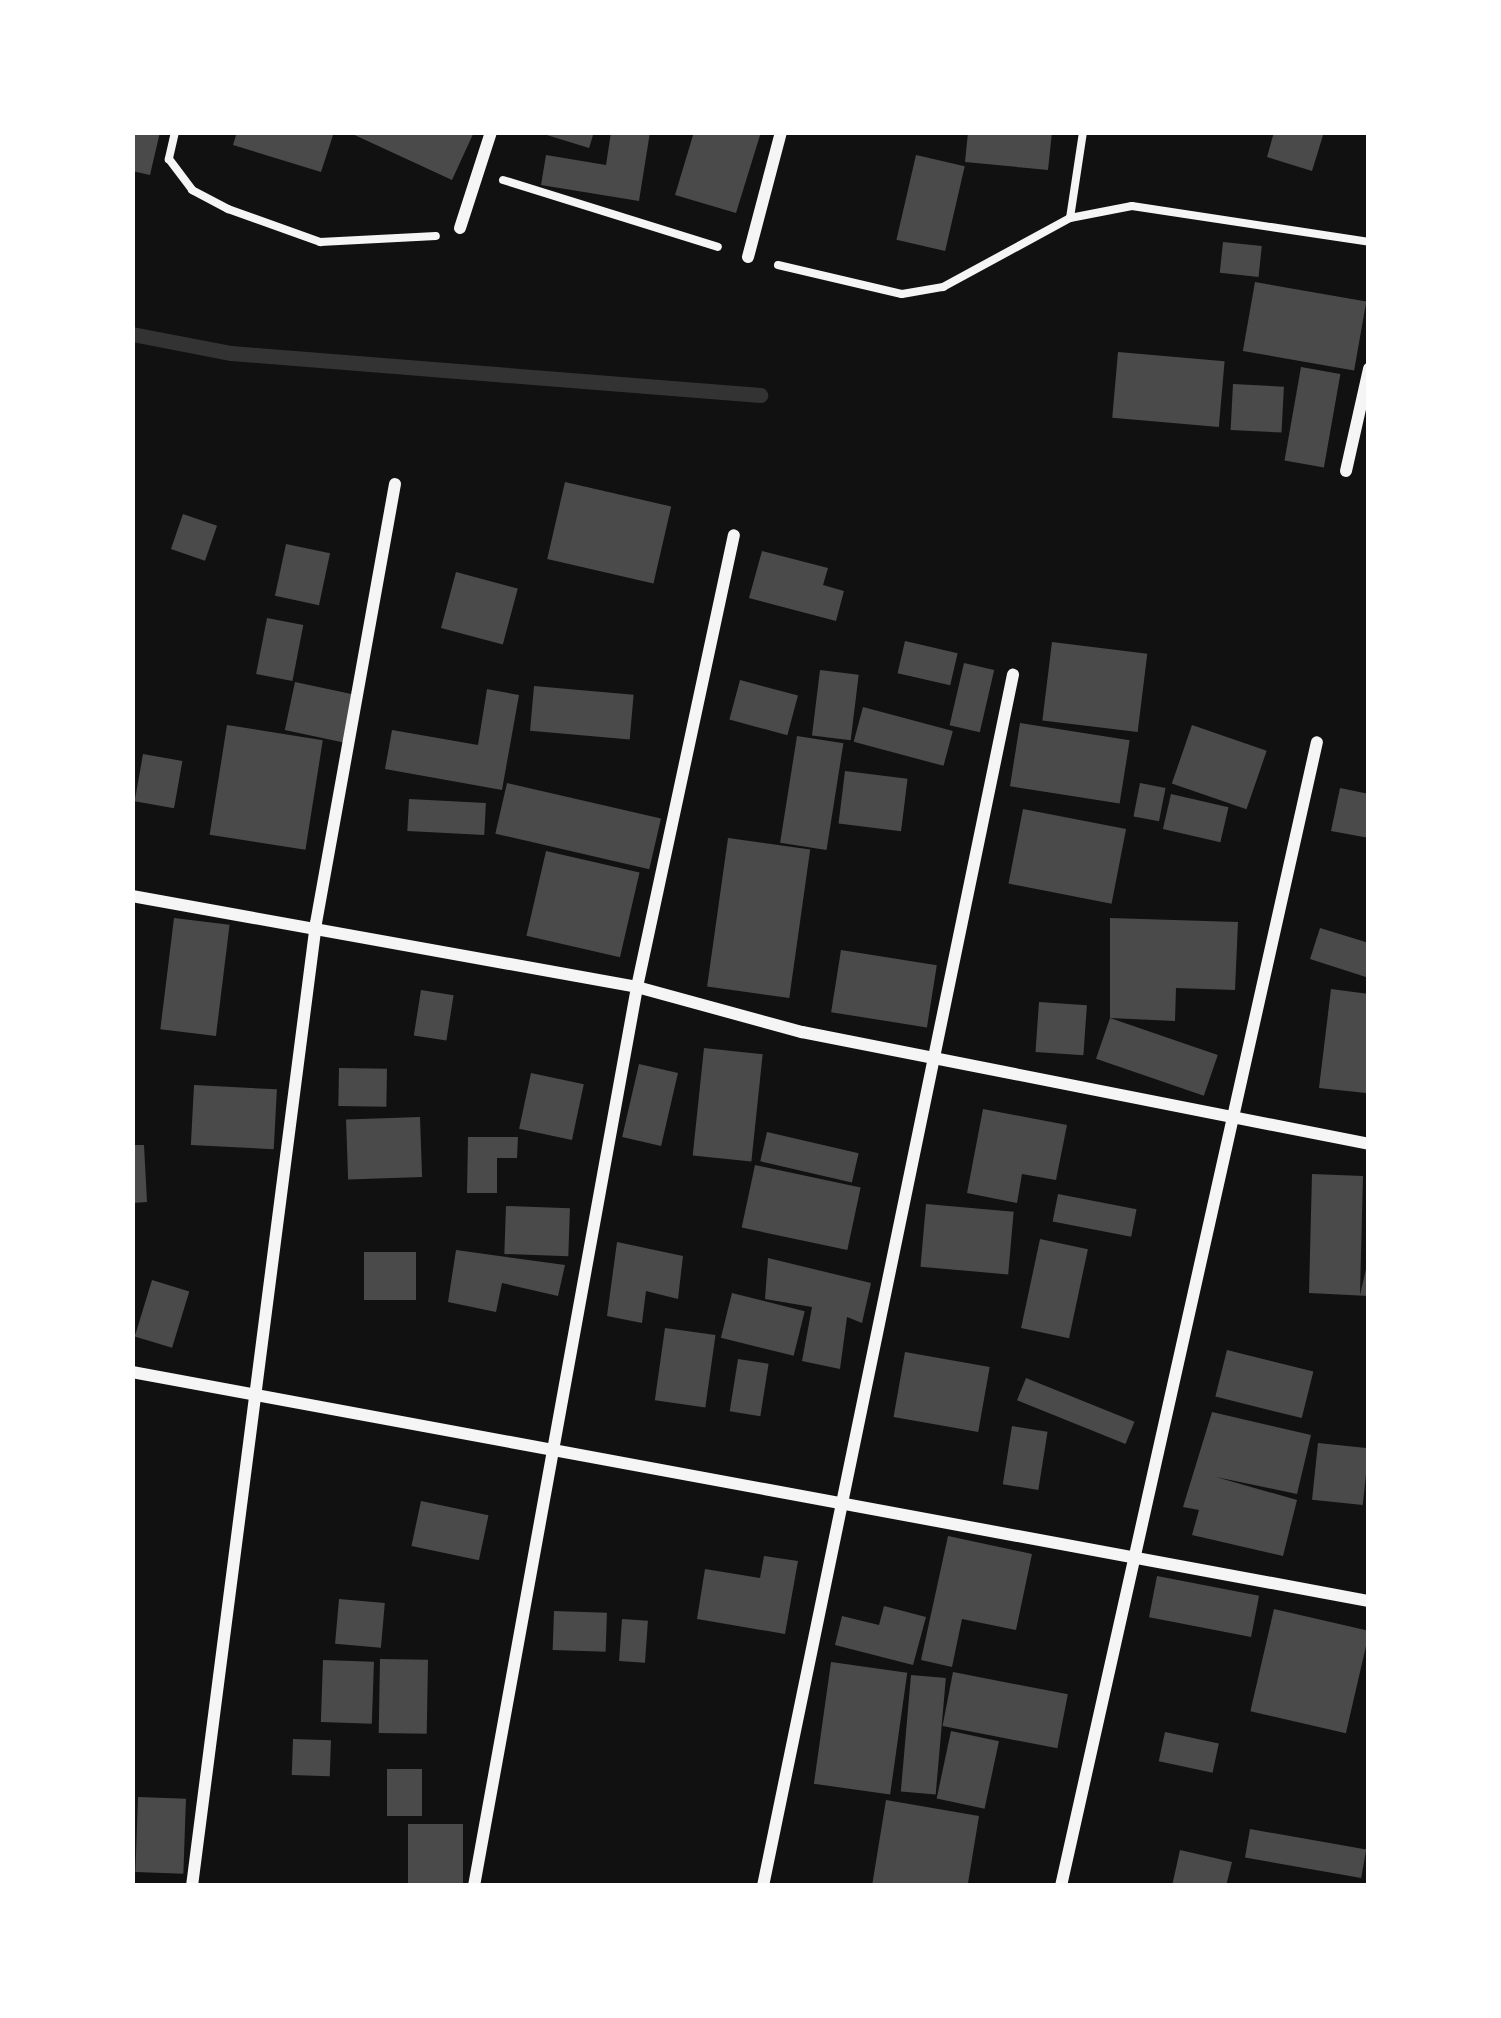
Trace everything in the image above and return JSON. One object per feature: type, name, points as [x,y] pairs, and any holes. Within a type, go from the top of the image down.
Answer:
[{"type":"street","points":[[460,228],[490,132]]},
{"type":"street","points":[[748,257],[781,132]]},
{"type":"street","points":[[1346,471],[1369,369]]},
{"type":"street","points":[[192,1886],[316,923],[395,484]]},
{"type":"street","points":[[474,1886],[550,1446],[637,987],[734,535]]},
{"type":"street","points":[[764,1886],[836,1500],[936,1055],[1013,675]]},
{"type":"street","points":[[1061,1886],[1317,742]]},
{"type":"street","points":[[132,896],[316,923],[637,987],[936,1055],[1369,1144]]},
{"type":"street","points":[[132,1372],[836,1500],[1134,1563],[1369,1601]]},
{"type":"path","points":[[175,132],[169,159],[192,190],[320,242],[460,228]]},
{"type":"path","points":[[1070,218],[1083,132]]},
{"type":"path","points":[[479,176],[748,257],[902,294],[943,287],[1070,218],[1132,206],[1369,242]]},
{"type":"building","points":[[132,132],[160,132],[150,175],[132,171]]},
{"type":"building","points":[[237,132],[334,132],[321,172],[233,145]]},
{"type":"building","points":[[348,132],[474,132],[452,180]]},
{"type":"building","points":[[537,132],[594,132],[589,148]]},
{"type":"building","points":[[611,132],[650,132],[639,201],[541,185],[546,155],[606,165]]},
{"type":"building","points":[[694,132],[761,132],[736,213],[675,195]]},
{"type":"building","points":[[968,132],[1052,132],[1048,170],[965,162]]},
{"type":"building","points":[[1274,132],[1324,132],[1312,171],[1267,157]]},
{"type":"building","points":[[916,155],[965,166],[945,251],[896,240]]},
{"type":"building","points":[[1223,242],[1262,246],[1259,277],[1220,273]]},
{"type":"building","points":[[1255,282],[1366,302],[1354,371],[1243,351]]},
{"type":"building","points":[[1118,352],[1225,361],[1219,427],[1112,418]]},
{"type":"building","points":[[1301,367],[1340,374],[1324,468],[1285,461]]},
{"type":"building","points":[[1233,384],[1284,387],[1282,433],[1231,430]]},
{"type":"building","points":[[565,482],[671,507],[653,583],[547,559]]},
{"type":"building","points":[[183,514],[217,526],[205,561],[171,549]]},
{"type":"building","points":[[286,544],[330,553],[319,605],[275,596]]},
{"type":"building","points":[[762,551],[828,568],[823,585],[844,591],[836,621],[749,598]]},
{"type":"building","points":[[456,572],[518,589],[503,645],[441,628]]},
{"type":"building","points":[[267,618],[303,625],[292,681],[256,674]]},
{"type":"building","points":[[905,641],[958,653],[950,685],[898,673]]},
{"type":"building","points":[[1052,642],[1147,654],[1138,732],[1042,720]]},
{"type":"building","points":[[964,663],[994,670],[980,732],[950,725]]},
{"type":"building","points":[[820,670],[859,675],[851,740],[812,736]]},
{"type":"building","points":[[740,680],[798,696],[787,735],[729,720]]},
{"type":"building","points":[[295,682],[354,694],[344,742],[285,730]]},
{"type":"building","points":[[534,686],[634,695],[630,740],[530,731]]},
{"type":"building","points":[[487,689],[519,695],[502,790],[385,769],[392,730],[478,745]]},
{"type":"building","points":[[863,707],[953,731],[944,766],[854,742]]},
{"type":"building","points":[[1020,723],[1130,740],[1120,804],[1010,786]]},
{"type":"building","points":[[227,725],[323,740],[305,850],[210,835]]},
{"type":"building","points":[[1192,725],[1267,751],[1247,809],[1172,784]]},
{"type":"building","points":[[797,736],[843,743],[827,850],[780,843]]},
{"type":"building","points":[[143,754],[182,761],[174,808],[135,801]]},
{"type":"building","points":[[845,771],[908,779],[901,831],[839,824]]},
{"type":"building","points":[[507,783],[661,819],[649,869],[495,834]]},
{"type":"building","points":[[1140,783],[1166,788],[1159,821],[1134,816]]},
{"type":"building","points":[[1340,788],[1369,794],[1369,838],[1331,831]]},
{"type":"building","points":[[1171,794],[1228,807],[1220,842],[1163,829]]},
{"type":"building","points":[[409,799],[486,803],[484,835],[407,831]]},
{"type":"building","points":[[1023,809],[1126,829],[1112,904],[1008,884]]},
{"type":"building","points":[[728,838],[810,850],[789,998],[707,987]]},
{"type":"building","points":[[546,851],[640,873],[620,957],[526,936]]},
{"type":"building","points":[[174,918],[230,925],[216,1036],[160,1029]]},
{"type":"building","points":[[1110,918],[1238,922],[1235,990],[1176,988],[1175,1021],[1110,1018]]},
{"type":"building","points":[[1320,928],[1369,943],[1369,978],[1310,959]]},
{"type":"building","points":[[841,950],[937,965],[927,1027],[831,1012]]},
{"type":"building","points":[[1331,989],[1369,994],[1366,1093],[1319,1088]]},
{"type":"building","points":[[421,990],[454,995],[446,1041],[414,1035]]},
{"type":"building","points":[[1039,1002],[1087,1005],[1083,1055],[1036,1052]]},
{"type":"building","points":[[1110,1018],[1218,1055],[1204,1096],[1096,1059]]},
{"type":"building","points":[[704,1048],[763,1054],[751,1162],[693,1155]]},
{"type":"building","points":[[639,1064],[678,1073],[661,1146],[622,1137]]},
{"type":"building","points":[[339,1068],[387,1069],[386,1107],[338,1106]]},
{"type":"building","points":[[531,1073],[584,1084],[572,1140],[519,1129]]},
{"type":"building","points":[[194,1085],[277,1089],[274,1149],[191,1145]]},
{"type":"building","points":[[983,1109],[1067,1125],[1056,1180],[1022,1174],[1017,1203],[967,1193]]},
{"type":"building","points":[[420,1117],[422,1177],[348,1180],[346,1120]]},
{"type":"building","points":[[767,1132],[859,1153],[852,1182],[760,1161]]},
{"type":"building","points":[[468,1137],[518,1137],[517,1158],[497,1158],[497,1193],[467,1193]]},
{"type":"building","points":[[132,1145],[144,1145],[147,1202],[132,1203]]},
{"type":"building","points":[[755,1165],[861,1187],[847,1250],[742,1228]]},
{"type":"building","points":[[1312,1174],[1363,1176],[1360,1295],[1369,1256],[1369,1296],[1309,1293]]},
{"type":"building","points":[[1058,1194],[1137,1209],[1131,1237],[1053,1221]]},
{"type":"building","points":[[926,1204],[1014,1212],[1008,1274],[921,1267]]},
{"type":"building","points":[[506,1206],[570,1208],[568,1256],[504,1254]]},
{"type":"building","points":[[1040,1239],[1088,1249],[1069,1338],[1021,1328]]},
{"type":"building","points":[[617,1242],[683,1256],[678,1299],[646,1291],[642,1323],[607,1316]]},
{"type":"building","points":[[456,1250],[565,1265],[558,1296],[502,1283],[496,1312],[448,1302]]},
{"type":"building","points":[[364,1252],[416,1252],[416,1300],[364,1300]]},
{"type":"building","points":[[768,1258],[871,1283],[862,1323],[847,1317],[840,1369],[802,1361],[812,1307],[765,1299]]},
{"type":"building","points":[[152,1280],[189,1291],[172,1348],[135,1336]]},
{"type":"building","points":[[732,1293],[805,1311],[794,1356],[721,1338]]},
{"type":"building","points":[[665,1328],[716,1335],[705,1407],[655,1400]]},
{"type":"building","points":[[1227,1350],[1313,1372],[1302,1418],[1215,1397]]},
{"type":"building","points":[[905,1352],[990,1367],[978,1432],[894,1417]]},
{"type":"building","points":[[738,1359],[769,1364],[760,1416],[730,1411]]},
{"type":"building","points":[[1026,1378],[1134,1422],[1125,1444],[1017,1400]]},
{"type":"building","points":[[1212,1412],[1311,1435],[1297,1494],[1216,1477],[1297,1500],[1283,1556],[1192,1535],[1199,1510],[1183,1507]]},
{"type":"building","points":[[1012,1426],[1048,1432],[1038,1490],[1003,1484]]},
{"type":"building","points":[[1318,1443],[1369,1448],[1363,1505],[1312,1500]]},
{"type":"building","points":[[421,1501],[488,1515],[479,1560],[411,1546]]},
{"type":"building","points":[[948,1536],[1032,1554],[1016,1630],[962,1619],[952,1667],[921,1660]]},
{"type":"building","points":[[764,1556],[798,1561],[785,1634],[697,1619],[705,1569],[760,1578]]},
{"type":"building","points":[[1157,1576],[1259,1596],[1251,1637],[1149,1617]]},
{"type":"building","points":[[339,1599],[385,1603],[381,1648],[335,1644]]},
{"type":"building","points":[[884,1606],[926,1617],[913,1665],[835,1645],[842,1616],[879,1625]]},
{"type":"building","points":[[1274,1609],[1369,1631],[1346,1733],[1250,1711]]},
{"type":"building","points":[[554,1611],[607,1613],[606,1652],[553,1650]]},
{"type":"building","points":[[622,1619],[648,1621],[645,1663],[619,1661]]},
{"type":"building","points":[[380,1659],[428,1660],[427,1734],[379,1733]]},
{"type":"building","points":[[323,1660],[374,1662],[372,1724],[321,1722]]},
{"type":"building","points":[[831,1662],[907,1673],[890,1795],[814,1784]]},
{"type":"building","points":[[953,1672],[1068,1694],[1057,1748],[943,1726]]},
{"type":"building","points":[[911,1675],[946,1678],[936,1795],[901,1792]]},
{"type":"building","points":[[951,1731],[999,1741],[985,1809],[937,1798]]},
{"type":"building","points":[[1165,1732],[1219,1743],[1213,1773],[1159,1761]]},
{"type":"building","points":[[293,1739],[331,1740],[330,1776],[292,1775]]},
{"type":"building","points":[[387,1769],[422,1769],[422,1816],[387,1816]]},
{"type":"building","points":[[138,1797],[186,1799],[183,1874],[135,1872]]},
{"type":"building","points":[[886,1800],[979,1816],[968,1883],[872,1886]]},
{"type":"building","points":[[408,1824],[463,1824],[463,1886],[408,1886]]},
{"type":"building","points":[[1250,1829],[1366,1849],[1361,1878],[1245,1858]]},
{"type":"building","points":[[1180,1850],[1232,1862],[1226,1886],[1172,1886]]},
{"type":"waterway","points":[[132,334],[231,353],[760,395]]}]
